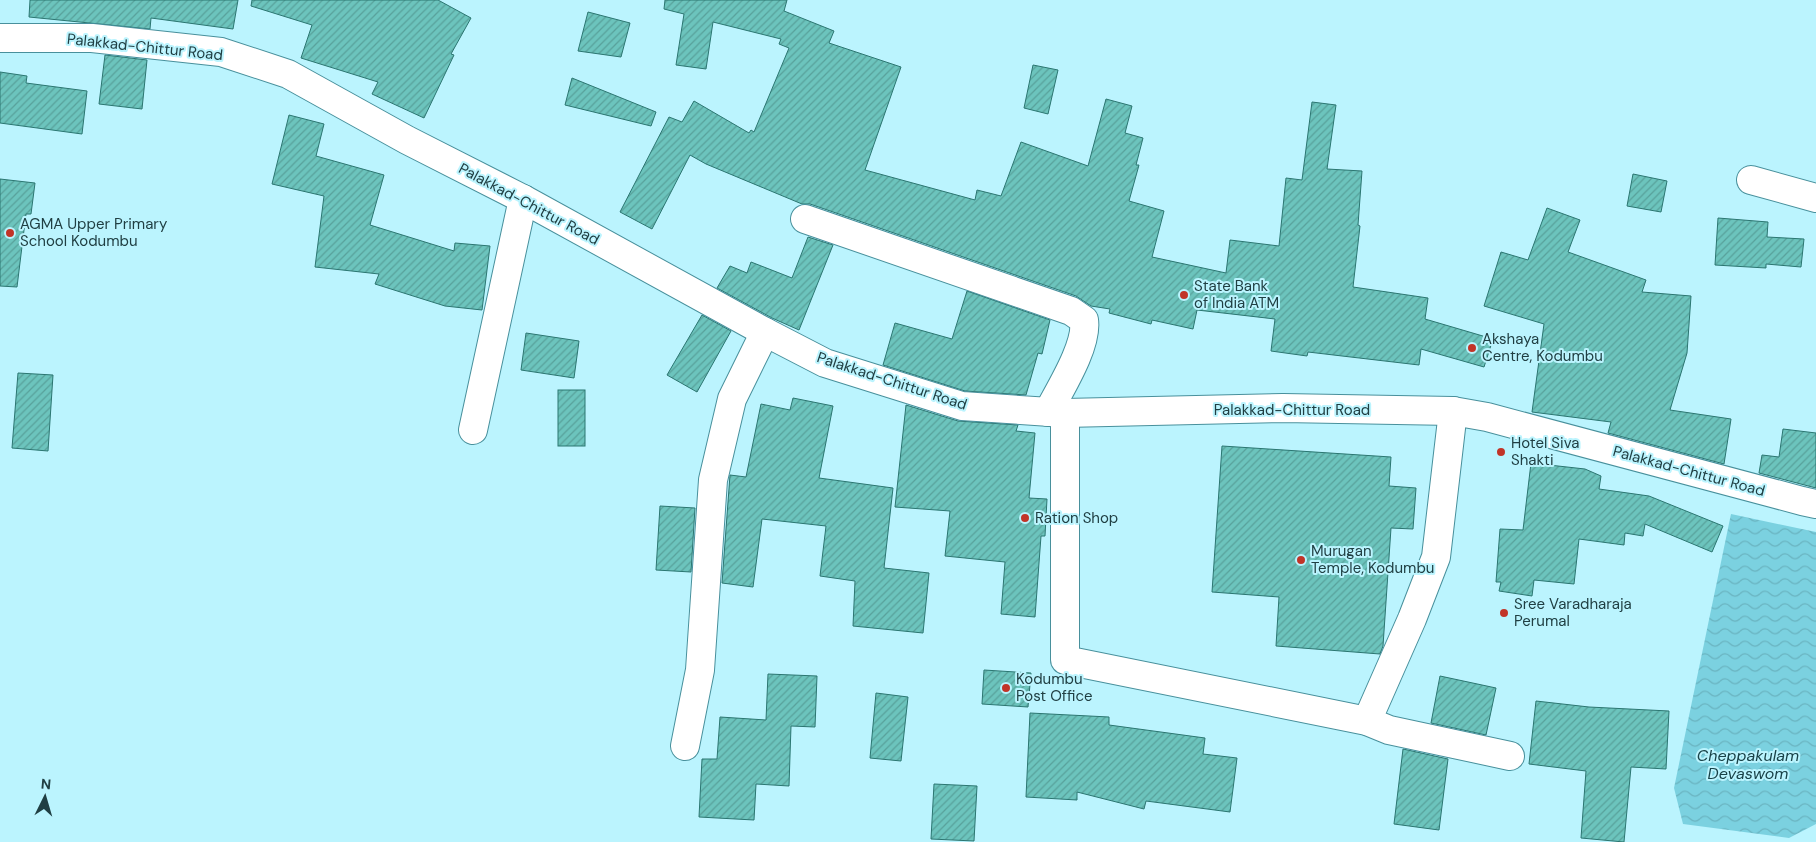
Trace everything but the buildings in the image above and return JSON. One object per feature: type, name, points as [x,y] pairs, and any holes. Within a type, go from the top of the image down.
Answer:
[{"type":"street","name":"Palakkad-Chittur Road","points":[[0,38],[92,38],[221,52],[288,74],[407,140],[523,200],[825,363],[962,406],[1056,412],[1283,408],[1454,411],[1487,417],[1816,504]]},
{"type":"street","points":[[1751,180],[1816,198]]},
{"type":"street","points":[[473,430],[523,200]]},
{"type":"street","points":[[805,219],[1071,311],[1084,320],[1086,330],[1056,412],[1065,660],[1367,721],[1389,730],[1510,756]]},
{"type":"street","points":[[685,746],[700,670],[713,480],[732,399],[765,332]]},
{"type":"street","points":[[1367,721],[1412,619],[1436,557],[1454,411]]},
{"type":"water","name":"Cheppakulam Devaswom","points":[[1731,514],[1816,532],[1816,824],[1789,838],[1683,824],[1674,788]]},
{"type":"place","name":"AGMA Upper Primary School Kodumbu","points":[[10,233]]},
{"type":"place","name":"State Bank of India ATM","points":[[1184,295]]},
{"type":"place","name":"Akshaya Centre, Kodumbu","points":[[1472,348]]},
{"type":"place","name":"Hotel Siva Shakti","points":[[1501,452]]},
{"type":"place","name":"Ration Shop","points":[[1025,518]]},
{"type":"place","name":"Murugan Temple, Kodumbu","points":[[1301,560]]},
{"type":"place","name":"Sree Varadharaja Perumal","points":[[1504,613]]},
{"type":"place","name":"Kodumbu Post Office","points":[[1006,688]]}]
